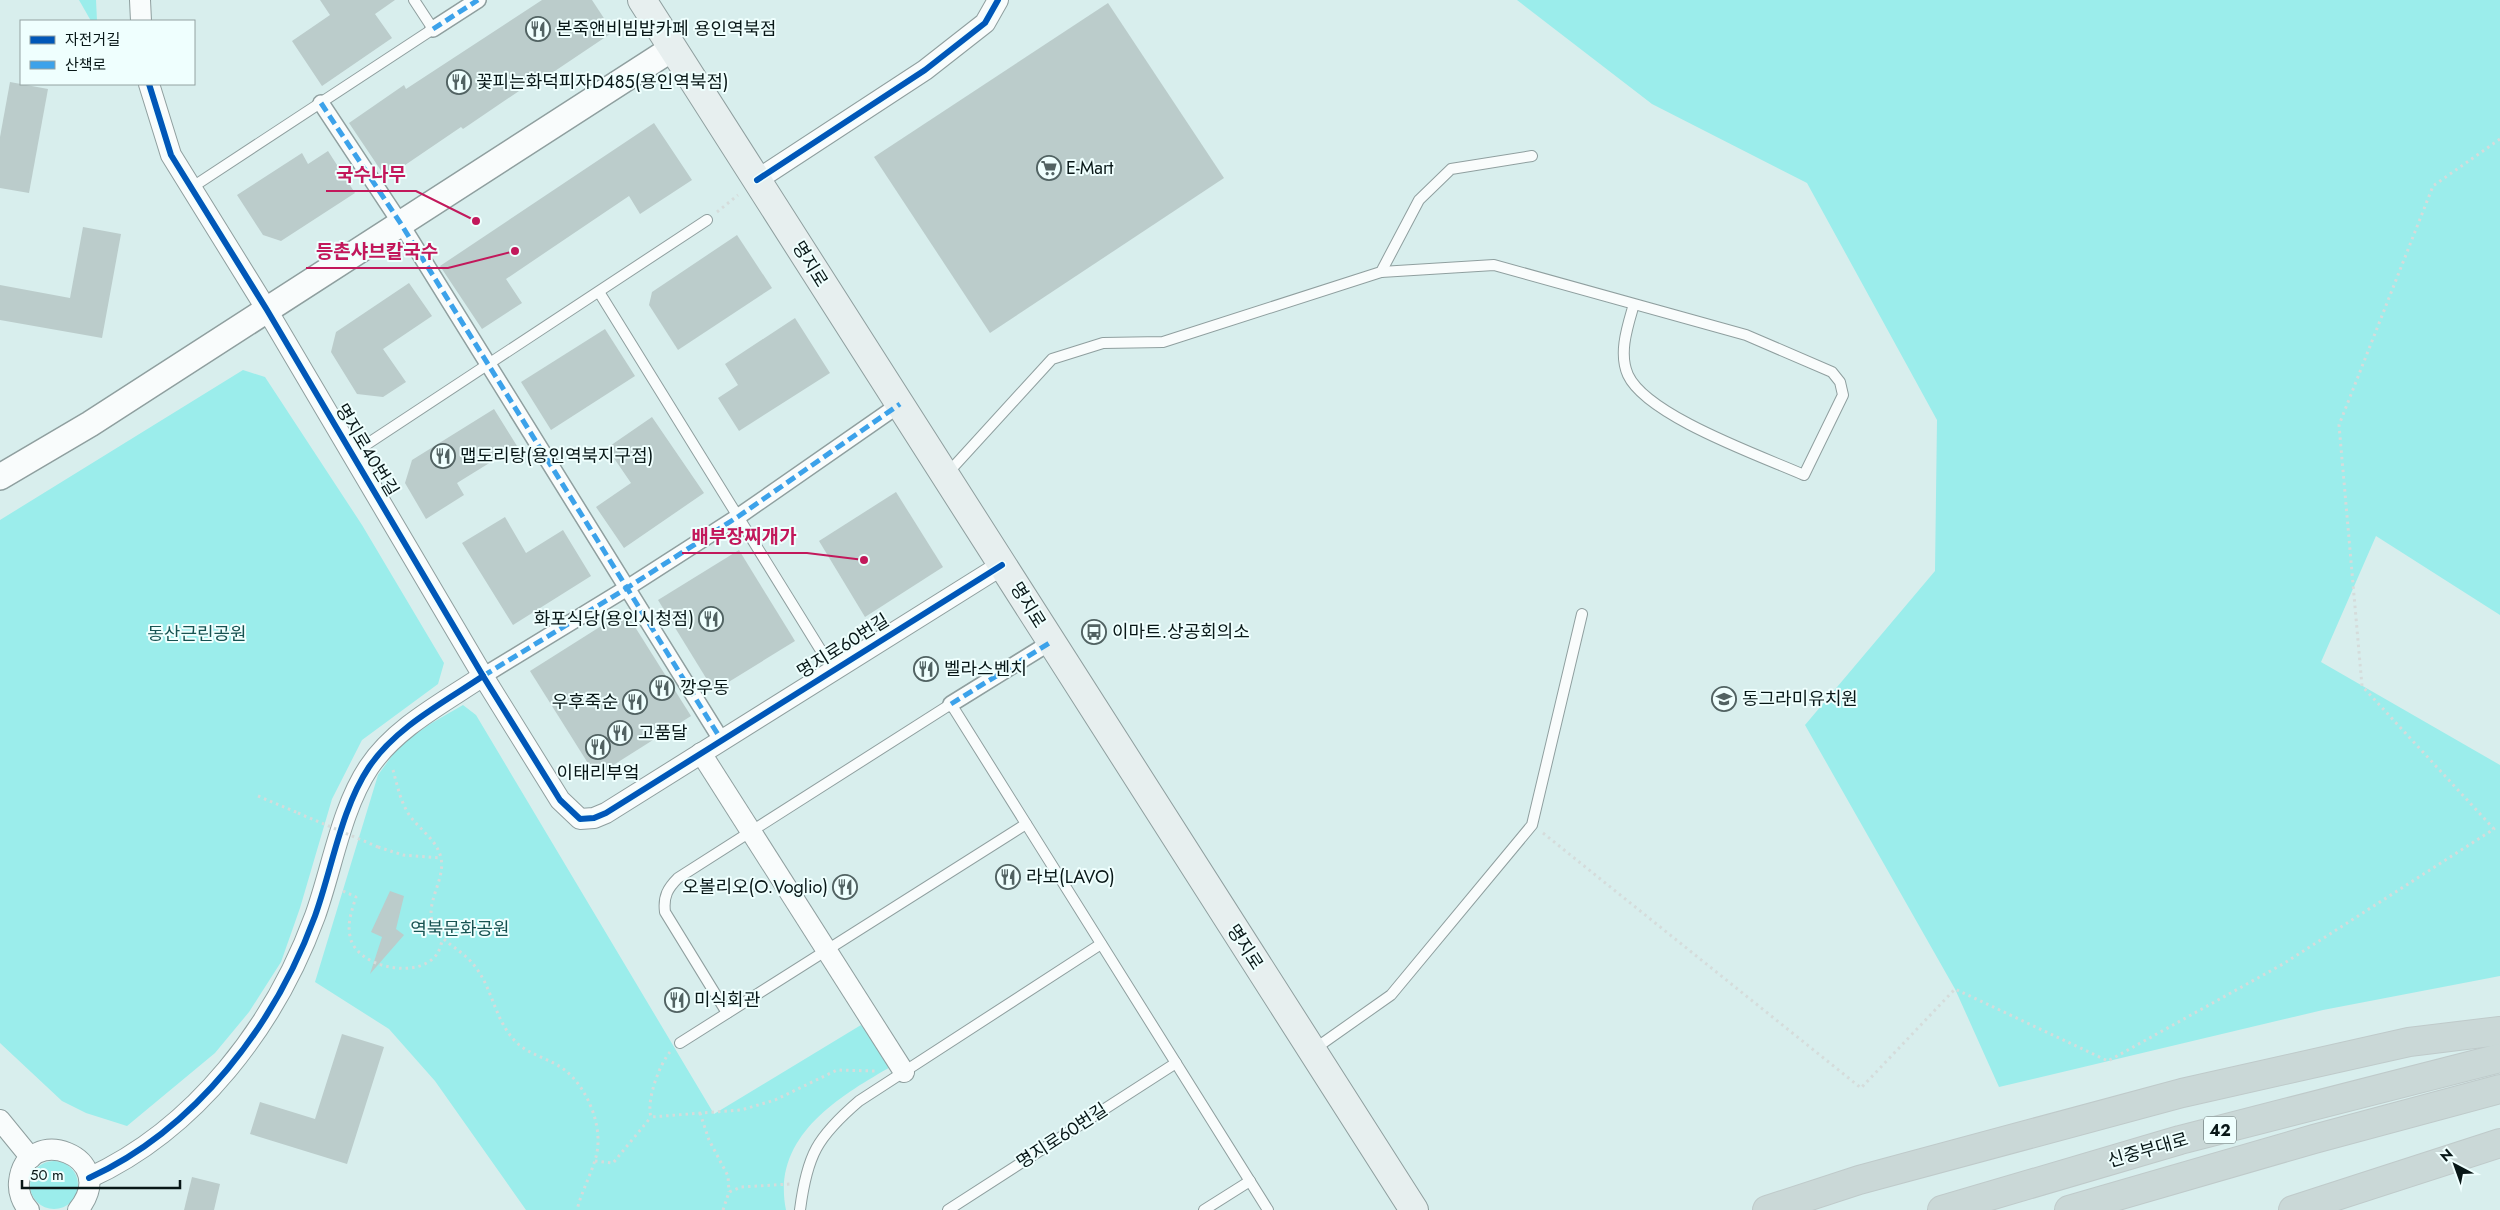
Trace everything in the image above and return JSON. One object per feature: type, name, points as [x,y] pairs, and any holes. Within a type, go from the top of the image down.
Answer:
[{"type":"highway","points":[[1767,1210],[1859,1180],[2182,1093],[2409,1042],[2500,1031]]},
{"type":"highway","name":"신중부대로","points":[[1942,1210],[2180,1140],[2500,1058]]},
{"type":"highway","name":"신중부대로","points":[[2069,1210],[2314,1139],[2500,1089]]},
{"type":"highway","points":[[2293,1210],[2500,1143]]},
{"type":"main road","name":"명지로","points":[[642,0],[1414,1210]]},
{"type":"street","points":[[140,0],[141,20]]},
{"type":"street","points":[[433,29],[478,0]]},
{"type":"street","points":[[756,180],[932,65],[985,23],[998,0]]},
{"type":"street","points":[[0,477],[90,424],[673,48]]},
{"type":"street","name":"명지로40번길","points":[[149,85],[171,155],[267,310],[483,676],[560,800],[580,819]]},
{"type":"street","points":[[321,103],[401,224],[722,741]]},
{"type":"street","points":[[89,1178],[141,1150],[210,1087],[246,1046],[295,965],[315,915],[354,798],[368,768],[391,740],[483,676],[627,588],[739,516],[900,404]]},
{"type":"street","name":"명지로60번길","points":[[580,819],[594,818],[606,813],[1002,565]]},
{"type":"street","points":[[951,704],[1051,642]]},
{"type":"street","points":[[701,754],[904,1072]]},
{"type":"street","points":[[0,1120],[31,1158]]},
{"type":"street","points":[[29,1210],[21,1198],[18,1187],[24,1166],[31,1158],[42,1151],[54,1149],[66,1151],[76,1157],[84,1166],[89,1178],[89,1190],[85,1202],[78,1210]]},
{"type":"lane","points":[[192,188],[433,29],[414,0]]},
{"type":"lane","points":[[1381,272],[1419,200],[1450,169],[1532,156]]},
{"type":"lane","points":[[352,454],[707,220]]},
{"type":"lane","points":[[945,476],[1052,360],[1103,343],[1163,342],[1381,272],[1494,264],[1746,335],[1832,372],[1840,382],[1842,395],[1804,475],[1676,418],[1637,391],[1627,373],[1624,348],[1626,329],[1634,304]]},
{"type":"lane","name":"명지로60번길","points":[[599,292],[833,670]]},
{"type":"lane","points":[[1312,1051],[1391,995],[1532,825],[1582,614]]},
{"type":"lane","points":[[727,1013],[665,912],[664,900],[668,888],[678,878],[750,830],[951,704],[1268,1210]]},
{"type":"lane","points":[[680,1043],[1026,824]]},
{"type":"lane","points":[[800,1210],[803,1183],[814,1148],[831,1126],[859,1101],[1102,944]]},
{"type":"lane","name":"명지로60번길","points":[[948,1210],[1176,1063]]},
{"type":"lane","points":[[1204,1210],[1250,1181]]},
{"type":"path","points":[[1532,825],[1861,1088],[1955,989],[2108,1061],[2283,964],[2494,829],[2362,686],[2339,425],[2432,186],[2500,139]]},
{"type":"path","points":[[707,220],[756,180]]},
{"type":"path","points":[[391,740],[393,767],[401,799],[408,813],[434,843],[441,858],[431,913],[434,927],[443,939],[460,950],[474,965],[483,978],[498,1016],[516,1042],[527,1051],[566,1071],[591,1106],[596,1126],[598,1147],[595,1160],[582,1190],[577,1210]]},
{"type":"path","points":[[258,796],[378,847],[403,855],[441,858]]},
{"type":"path","points":[[325,883],[356,897],[349,921],[350,936],[354,947],[368,958],[388,967],[404,969],[417,967],[437,954],[443,939]]},
{"type":"path","points":[[651,1117],[649,1110],[657,1075],[668,1056],[680,1043]]},
{"type":"path","points":[[595,1160],[613,1163],[651,1117],[741,1110],[775,1100],[838,1070],[904,1072]]},
{"type":"path","points":[[700,1113],[709,1140],[728,1176],[729,1192],[723,1210]]},
{"type":"path","points":[[729,1192],[741,1187],[803,1183]]},
{"type":"green space","points":[[79,0],[96,0],[97,20],[90,20]]},
{"type":"green space","points":[[1517,0],[2500,0],[2500,615],[2376,536],[2321,662],[2500,765],[2500,976],[2323,1010],[1999,1087],[1955,989],[1805,725],[1935,571],[1937,420],[1807,183],[1652,104]]},
{"type":"green space","name":"동산근린공원","points":[[243,370],[265,377],[362,525],[444,663],[438,684],[362,740],[332,799],[300,908],[281,962],[249,1012],[215,1053],[127,1126],[86,1113],[62,1101],[0,1043],[0,520]]},
{"type":"green space","name":"역북문화공원","points":[[463,705],[476,715],[714,1114],[861,1025],[892,1066],[851,1091],[831,1106],[813,1122],[799,1141],[789,1161],[784,1184],[786,1210],[526,1210],[435,1081],[389,1029],[315,982],[378,775],[399,746],[430,724]]},
{"type":"green space","points":[[49,1161],[59,1161],[71,1168],[78,1180],[78,1190],[71,1202],[59,1209],[49,1209],[41,1205],[34,1198],[30,1190],[30,1180],[34,1172],[41,1165]]},
{"type":"building","points":[[320,0],[395,0],[375,14],[392,38],[322,86],[292,41],[330,15]]},
{"type":"building","points":[[542,0],[592,0],[613,32],[543,79],[541,76],[463,129],[461,127],[386,178],[349,123],[404,85],[406,89]]},
{"type":"building","name":"E-Mart","points":[[1108,3],[1224,178],[990,333],[874,157]]},
{"type":"building","points":[[10,82],[48,89],[29,193],[0,188],[0,137]]},
{"type":"building","points":[[654,123],[692,180],[640,214],[629,196],[506,279],[522,303],[482,329],[440,266]]},
{"type":"building","points":[[328,151],[355,193],[281,241],[263,235],[237,195],[302,153],[308,164]]},
{"type":"building","points":[[83,227],[121,234],[102,338],[0,320],[0,285],[70,298]]},
{"type":"building","points":[[737,235],[772,288],[678,350],[649,305],[652,292]]},
{"type":"building","points":[[409,283],[432,316],[383,349],[406,382],[383,397],[357,394],[331,352],[336,332]]},
{"type":"building","points":[[795,318],[830,373],[739,431],[718,398],[738,385],[725,364]]},
{"type":"building","points":[[605,329],[635,376],[551,430],[521,382]]},
{"type":"building","points":[[494,409],[517,446],[457,483],[464,495],[426,519],[405,483],[412,460]]},
{"type":"building","points":[[652,417],[704,493],[624,548],[596,507],[631,483],[607,448]]},
{"type":"building","points":[[896,492],[943,567],[865,617],[819,541]]},
{"type":"building","points":[[505,517],[526,553],[563,530],[591,576],[513,625],[462,543]]},
{"type":"building","points":[[739,550],[795,641],[714,691],[658,600]]},
{"type":"building","points":[[625,611],[691,716],[596,776],[530,671]]},
{"type":"building","points":[[390,891],[404,896],[396,929],[404,935],[370,974],[382,937],[371,932]]},
{"type":"building","points":[[342,1034],[384,1047],[347,1164],[250,1134],[260,1102],[315,1119]]},
{"type":"building","points":[[192,1177],[220,1184],[214,1210],[184,1210]]},
{"type":"marked path","points":[[433,29],[478,0]]},
{"type":"marked path","points":[[321,103],[401,224],[722,741]]},
{"type":"marked path","points":[[483,676],[627,588],[739,516],[900,404]]},
{"type":"marked path","points":[[951,704],[1051,642]]},
{"type":"cycle path","points":[[757,180],[925,70],[985,23],[998,0]]},
{"type":"cycle path","points":[[149,85],[171,155],[267,310],[483,676],[560,800],[580,819],[594,818],[606,813],[1002,565]]},
{"type":"cycle path","points":[[89,1178],[128,1157],[164,1132],[197,1102],[227,1070],[254,1034],[278,996],[298,957],[315,916],[351,801],[369,767],[380,753],[406,728],[483,676]]},
{"type":"place","name":"본죽앤비빔밥카페 용인역북점","points":[[538,29]]},
{"type":"place","name":"꽃피는화덕피자D485(용인역북점)","points":[[459,82]]},
{"type":"place","name":"E-Mart","points":[[1049,168]]},
{"type":"place","name":"국수나무","points":[[476,221]]},
{"type":"place","name":"등촌샤브칼국수","points":[[515,251]]},
{"type":"place","name":"맵도리탕(용인역북지구점)","points":[[443,456]]},
{"type":"place","name":"배부장찌개가","points":[[864,560]]},
{"type":"place","name":"화포식당(용인시청점)","points":[[711,619]]},
{"type":"place","name":"이마트.상공회의소","points":[[1094,632]]},
{"type":"place","name":"벨라스벤치","points":[[926,669]]},
{"type":"place","name":"깡우동","points":[[662,688]]},
{"type":"place","name":"동그라미유치원","points":[[1724,699]]},
{"type":"place","name":"우후죽순","points":[[635,702]]},
{"type":"place","name":"고품달","points":[[620,733]]},
{"type":"place","name":"이태리부엌","points":[[598,747]]},
{"type":"place","name":"라보(LAVO)","points":[[1008,877]]},
{"type":"place","name":"오볼리오(O.Voglio)","points":[[845,887]]},
{"type":"place","name":"미식회관","points":[[677,1000]]}]
